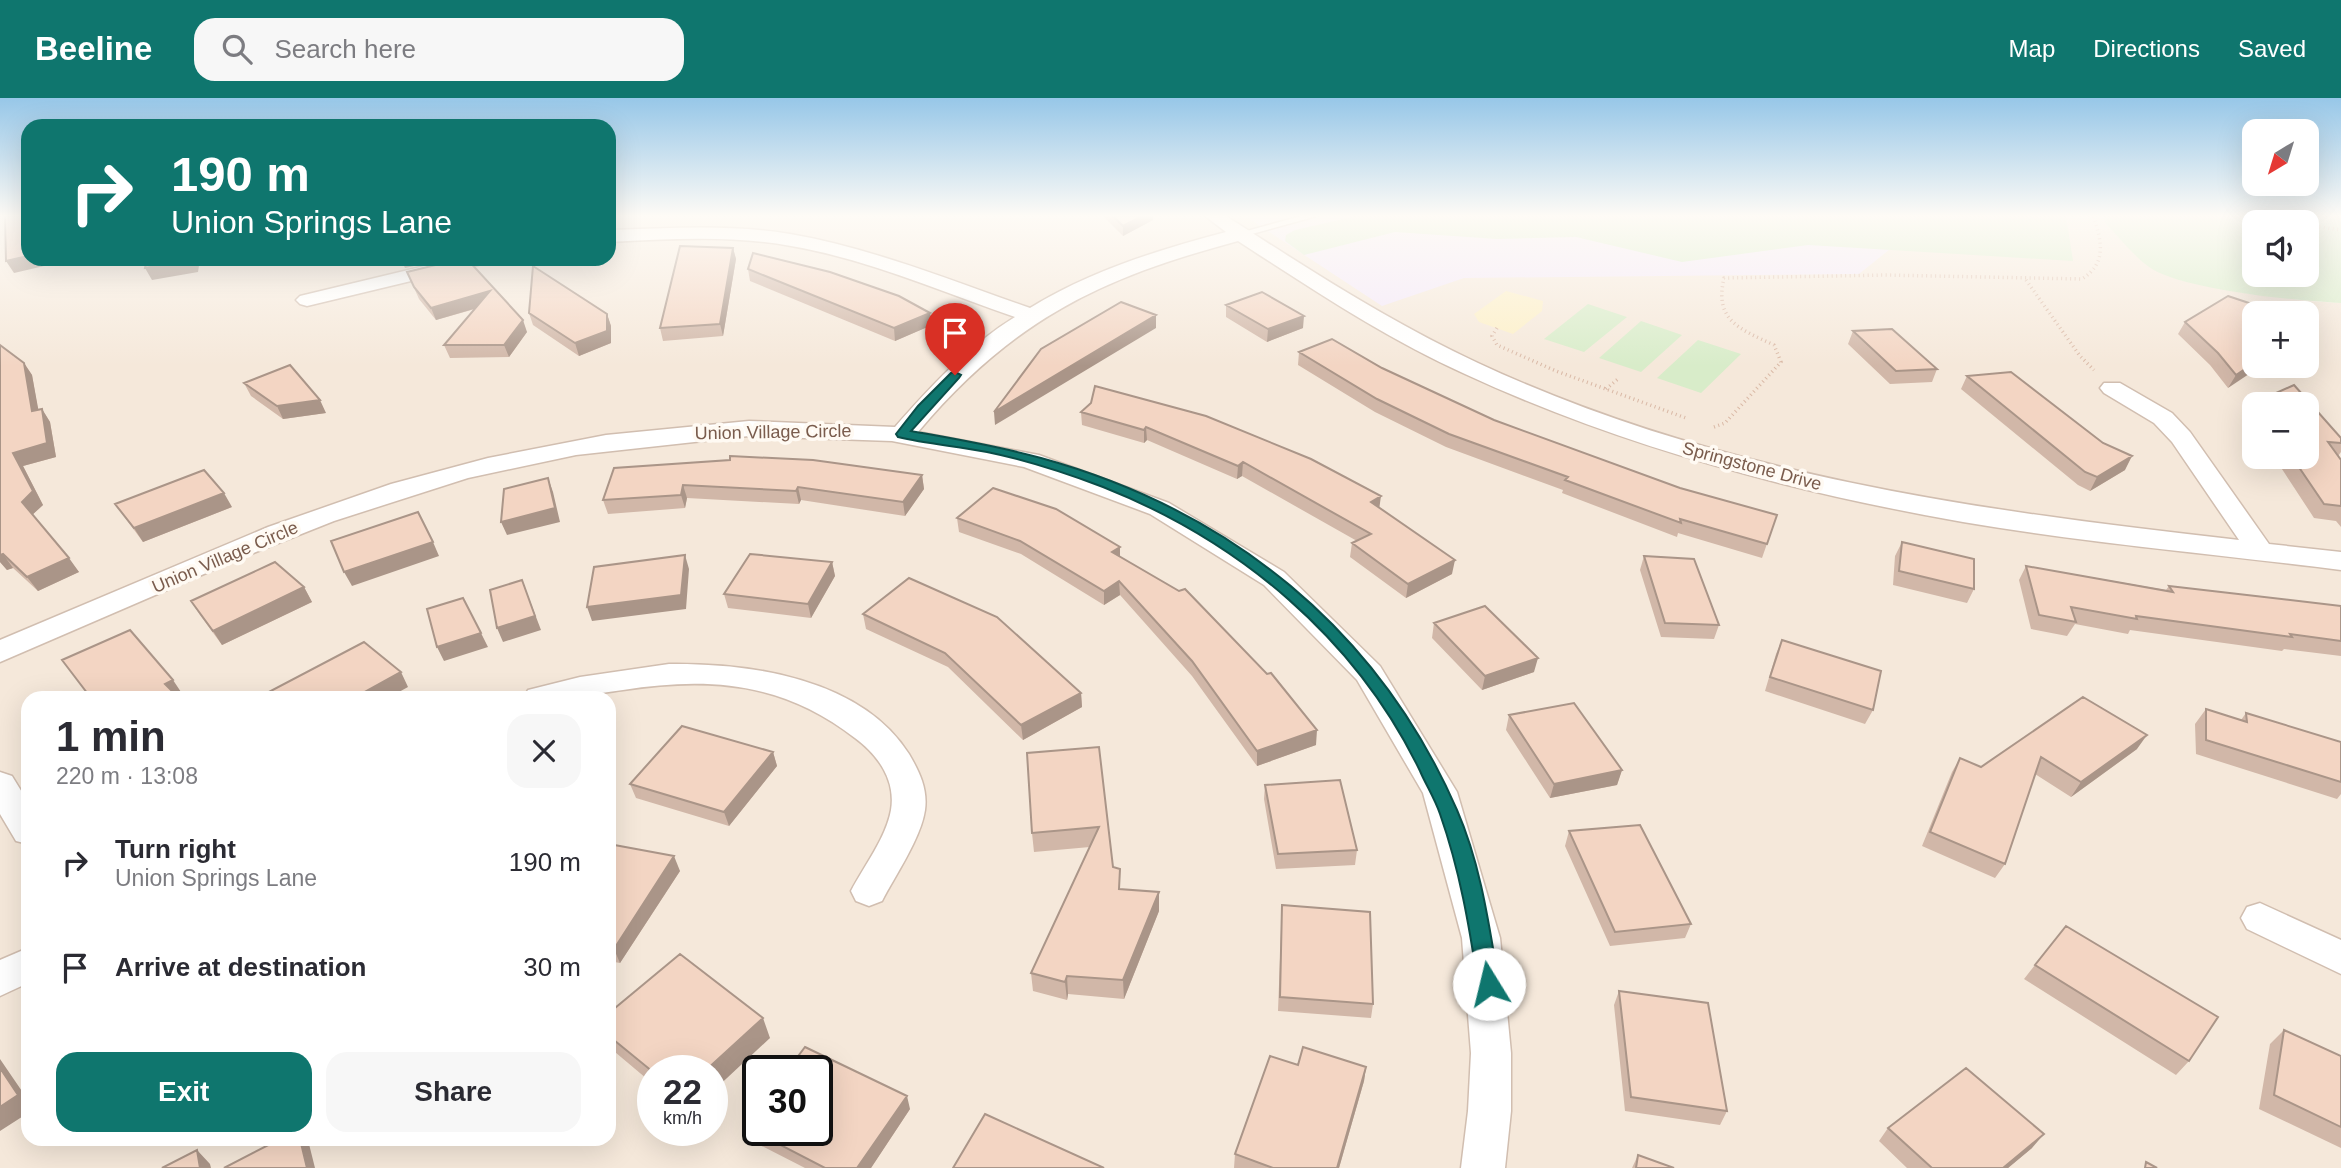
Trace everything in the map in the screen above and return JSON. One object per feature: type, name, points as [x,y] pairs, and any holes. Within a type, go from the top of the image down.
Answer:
[{"type":"street","points":[[307,300],[450,266]]},
{"type":"street","points":[[888,266],[1031,314]]},
{"type":"street","points":[[902,434],[922,409],[971,359],[1007,330],[1031,314],[1133,266]]},
{"type":"street","name":"Springstone Drive","points":[[1291,266],[1358,309],[1430,348],[1543,399],[1657,439],[1813,483],[1965,514],[2341,561]]},
{"type":"street","points":[[2112,388],[2163,418],[2181,437],[2259,550]]},
{"type":"street","name":"Union Village Circle","points":[[0,652],[285,531],[371,499],[513,460],[636,437],[782,428],[902,434],[988,449],[1037,461],[1108,484],[1181,517],[1245,556],[1277,581],[1309,608],[1364,666],[1412,736],[1448,811],[1474,892],[1489,984],[1491,1094],[1483,1168]]},
{"type":"street","points":[[569,691],[620,679],[669,674],[729,676],[766,682],[828,703],[864,726],[892,752],[903,771],[908,812],[869,891]]},
{"type":"street","points":[[0,785],[21,820]]},
{"type":"street","points":[[2260,918],[2341,958]]},
{"type":"street","points":[[0,979],[21,968]]},
{"type":"path","points":[[1707,426],[1719,427],[1725,423],[1781,362],[1774,345],[1733,326],[1722,308],[1721,288],[1724,278],[1885,275],[2082,279],[2094,273],[2099,266]]},
{"type":"path","points":[[2025,279],[2080,356],[2112,388]]},
{"type":"path","points":[[1497,328],[1492,336],[1497,345],[1695,421]]},
{"type":"path","points":[[1606,389],[1618,379]]},
{"type":"shaded area","points":[[0,266],[2149,266],[2183,281],[2306,301],[2242,301],[2242,378],[2319,378],[2319,302],[2341,303],[2341,1168],[0,1168]]},
{"type":"shaded area","points":[[1321,266],[1869,266],[1859,274],[1464,278],[1382,306]]},
{"type":"green space","points":[[2148,266],[2242,266],[2242,287],[2319,287],[2319,266],[2341,266],[2341,303],[2243,293],[2168,276]]},
{"type":"green space","points":[[1588,304],[1627,317],[1584,352],[1544,339]]},
{"type":"green space","points":[[1641,321],[1682,335],[1641,372],[1599,358]]},
{"type":"green space","points":[[1698,340],[1741,354],[1701,393],[1657,378]]},
{"type":"sand","points":[[1506,291],[1543,301],[1542,311],[1513,334],[1479,322],[1474,314]]},
{"type":"building","points":[[431,266],[473,266],[523,320],[504,345],[444,345],[490,291],[431,308],[414,287],[407,272]]},
{"type":"building","points":[[533,266],[607,314],[607,331],[575,343],[529,313]]},
{"type":"building","points":[[675,266],[730,266],[720,324],[660,328]]},
{"type":"building","points":[[749,266],[805,266],[899,296],[930,313],[894,328],[748,269]]},
{"type":"building","points":[[1262,292],[1304,316],[1268,329],[1226,305]]},
{"type":"building","points":[[2228,296],[2243,301],[2242,371],[2236,375],[2218,353],[2185,322]]},
{"type":"building","points":[[1121,302],[1156,315],[994,412],[1041,349]]},
{"type":"building","points":[[1892,329],[1937,369],[1896,371],[1853,331]]},
{"type":"building","points":[[1332,339],[1382,368],[1494,420],[1680,488],[1777,515],[1767,544],[1680,519],[1681,523],[1565,480],[1568,477],[1449,434],[1377,399],[1299,352]]},
{"type":"building","points":[[0,345],[24,363],[32,411],[42,409],[47,443],[13,453],[33,491],[22,502],[69,558],[27,577],[3,554],[0,555]]},
{"type":"building","points":[[290,365],[320,400],[277,406],[244,383]]},
{"type":"building","points":[[2011,372],[2103,443],[2132,456],[2097,477],[2085,472],[1967,376]]},
{"type":"building","points":[[2294,385],[2300,392],[2278,392]]},
{"type":"building","points":[[1095,386],[1206,416],[1311,459],[1381,496],[1371,502],[1455,560],[1408,584],[1352,543],[1371,534],[1243,462],[1238,466],[1146,427],[1144,430],[1081,412],[1091,403]]},
{"type":"building","points":[[2319,413],[2341,438],[2341,443],[2328,442],[2341,460],[2341,506],[2324,504],[2300,469],[2319,469]]},
{"type":"building","points":[[730,456],[813,460],[922,475],[903,502],[798,487],[796,491],[683,485],[681,495],[603,500],[614,468],[730,460]]},
{"type":"building","points":[[204,470],[224,493],[134,528],[115,504]]},
{"type":"building","points":[[548,478],[555,508],[501,522],[504,489]]},
{"type":"building","points":[[993,488],[1056,509],[1120,547],[1112,552],[1179,591],[1185,589],[1267,674],[1271,673],[1317,730],[1257,751],[1192,661],[1119,581],[1104,591],[1020,541],[957,518]]},
{"type":"building","points":[[418,512],[433,542],[344,572],[331,541]]},
{"type":"building","points":[[1902,542],[1974,559],[1974,589],[1899,571]]},
{"type":"building","points":[[750,554],[832,562],[808,604],[724,594]]},
{"type":"building","points":[[685,555],[681,595],[587,607],[594,567]]},
{"type":"building","points":[[1644,556],[1694,559],[1719,625],[1665,623]]},
{"type":"building","points":[[275,562],[304,587],[213,631],[191,601]]},
{"type":"building","points":[[2026,566],[2173,592],[2169,586],[2341,606],[2341,641],[2136,616],[2137,619],[2071,607],[2076,622],[2039,615]]},
{"type":"building","points":[[909,578],[997,617],[1081,693],[1021,725],[945,653],[863,614]]},
{"type":"building","points":[[522,580],[535,616],[497,628],[490,590]]},
{"type":"building","points":[[463,598],[481,633],[437,647],[427,609]]},
{"type":"building","points":[[1485,606],[1538,658],[1485,676],[1434,623]]},
{"type":"building","points":[[130,630],[173,680],[165,684],[172,691],[86,691],[62,660]]},
{"type":"building","points":[[1782,640],[1881,671],[1873,710],[1770,677]]},
{"type":"building","points":[[364,642],[401,672],[367,691],[271,691]]},
{"type":"building","points":[[2083,697],[2147,735],[2081,782],[2041,757],[2005,864],[1930,832],[1960,758],[1981,767]]},
{"type":"building","points":[[1574,703],[1622,770],[1554,784],[1509,715]]},
{"type":"building","points":[[2206,709],[2247,722],[2246,713],[2341,742],[2341,782],[2206,740]]},
{"type":"building","points":[[682,726],[773,752],[724,812],[630,784]]},
{"type":"building","points":[[1099,747],[1113,867],[1120,869],[1119,889],[1159,892],[1123,980],[1067,976],[1065,982],[1031,973],[1099,827],[1032,833],[1027,753]]},
{"type":"building","points":[[1340,780],[1357,850],[1278,854],[1265,785]]},
{"type":"building","points":[[1640,825],[1691,924],[1615,932],[1569,831]]},
{"type":"building","points":[[616,845],[674,856],[616,946]]},
{"type":"building","points":[[1282,905],[1370,912],[1373,1004],[1280,997]]},
{"type":"building","points":[[2066,926],[2218,1017],[2189,1061],[2035,965]]},
{"type":"building","points":[[680,954],[763,1018],[723,1055],[637,1055],[637,1059],[616,1042],[616,1007]]},
{"type":"building","points":[[1619,991],[1708,1003],[1727,1111],[1631,1097]]},
{"type":"building","points":[[2284,1030],[2341,1056],[2341,1127],[2274,1095]]},
{"type":"building","points":[[805,1047],[822,1055],[799,1055]]},
{"type":"building","points":[[1303,1047],[1366,1067],[1337,1168],[1273,1168],[1235,1154],[1270,1056],[1298,1065]]},
{"type":"building","points":[[833,1060],[907,1096],[857,1168],[825,1168],[783,1146],[833,1146]]},
{"type":"building","points":[[0,1068],[18,1095],[0,1107]]},
{"type":"building","points":[[1966,1068],[2044,1134],[2003,1168],[1932,1168],[1888,1128]]},
{"type":"building","points":[[985,1114],[1104,1168],[953,1168]]},
{"type":"building","points":[[266,1146],[302,1146],[307,1168],[224,1168]]},
{"type":"building","points":[[197,1150],[200,1168],[162,1168]]},
{"type":"building","points":[[1638,1155],[1674,1168],[1636,1168]]},
{"type":"building","points":[[2146,1162],[2157,1168],[2145,1168]]},
{"type":"route","points":[[955,375],[902,434],[929,437],[1037,461],[1108,484],[1181,517],[1245,556],[1277,581],[1309,608],[1364,666],[1412,736],[1448,811],[1474,892],[1489,984]]}]
